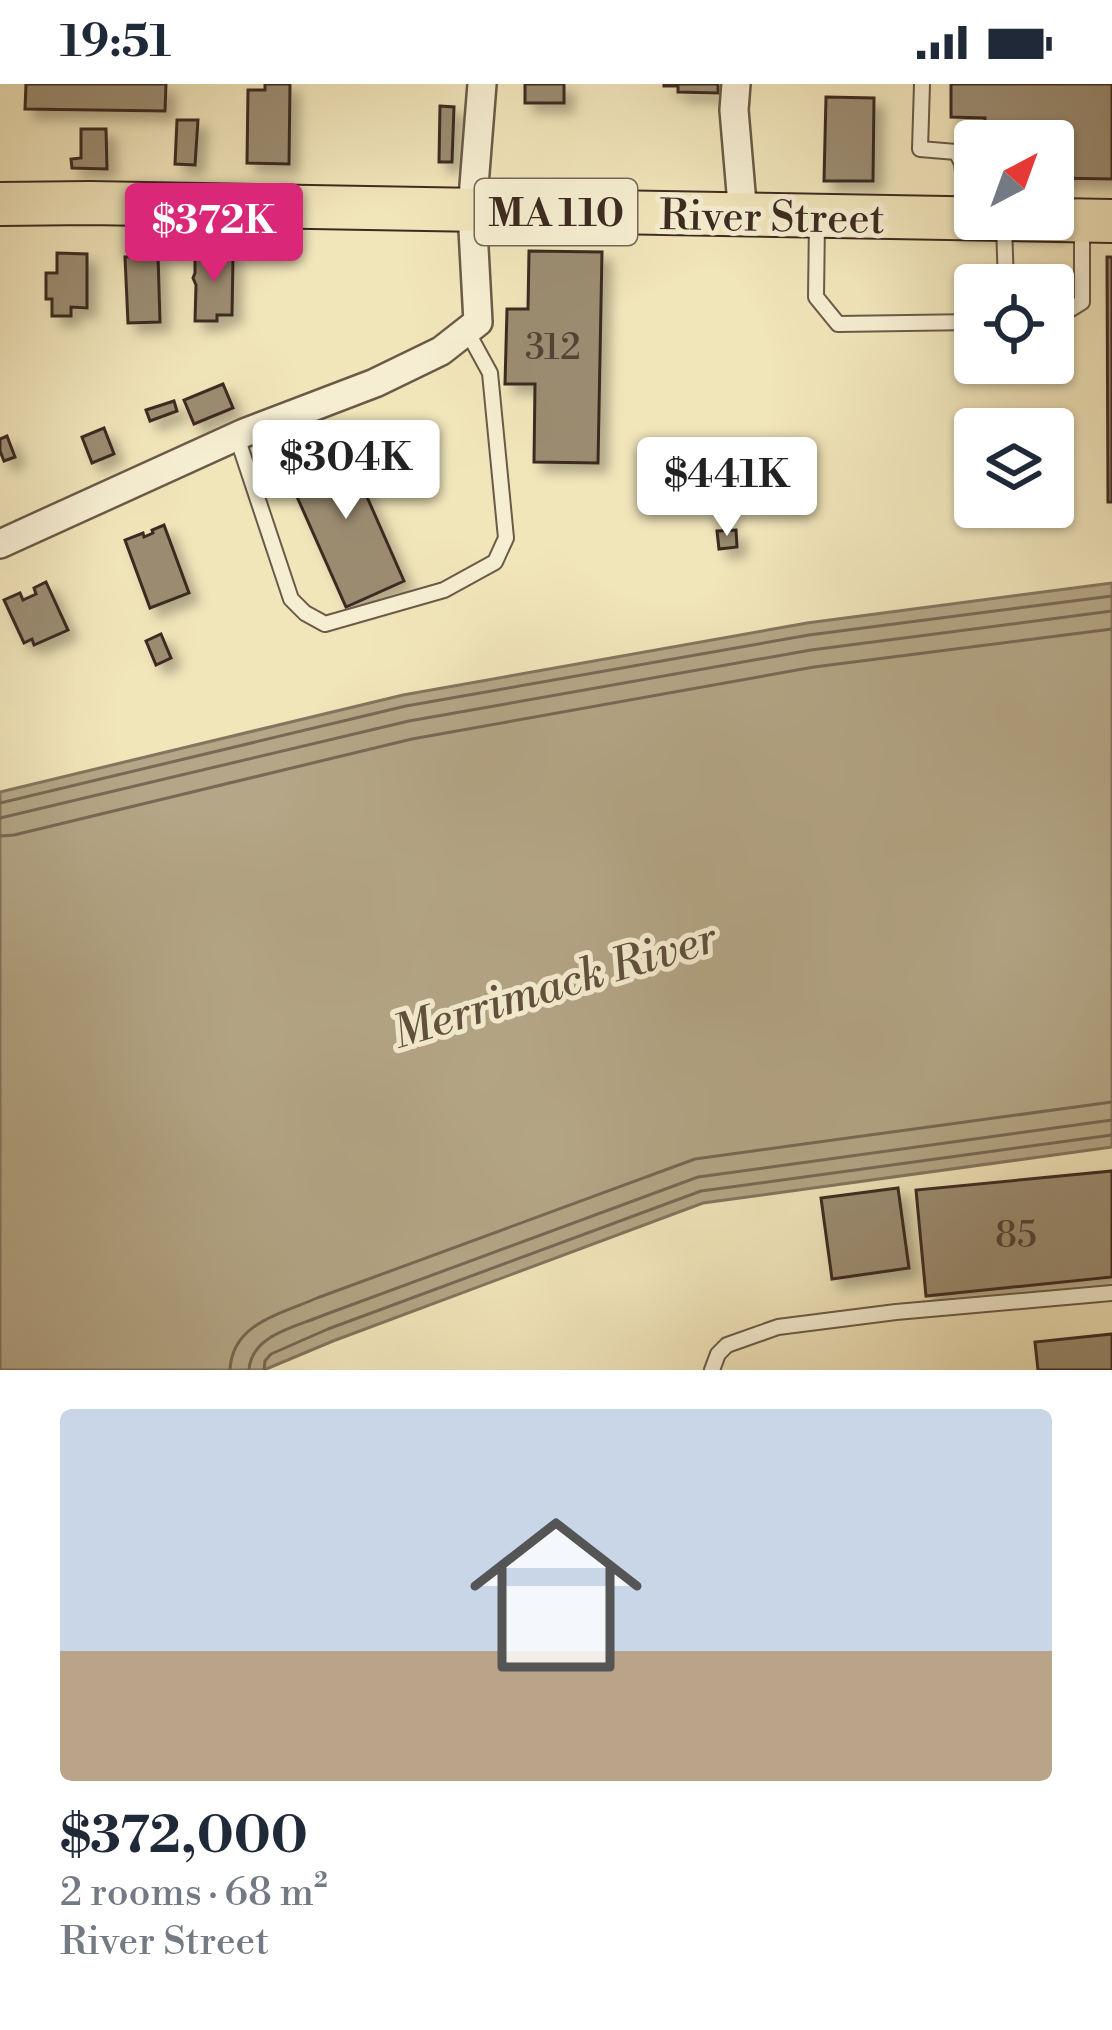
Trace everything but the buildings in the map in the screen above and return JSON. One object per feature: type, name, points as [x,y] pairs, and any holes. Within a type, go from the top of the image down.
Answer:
[{"type":"main road","name":"River Street","points":[[0,204],[954,219]]},
{"type":"street","points":[[0,544],[236,437],[375,383],[441,351],[478,322],[472,211],[482,84]]},
{"type":"street","points":[[736,84],[743,216]]},
{"type":"lane","points":[[922,84],[920,149],[954,151]]},
{"type":"lane","points":[[817,217],[816,297],[838,323],[954,322]]},
{"type":"lane","points":[[1074,307],[1082,302],[1097,221]]},
{"type":"lane","points":[[236,437],[292,599],[305,613],[325,624],[444,590],[495,562],[506,538],[490,373],[467,331]]},
{"type":"lane","points":[[712,1370],[727,1346],[778,1327],[1112,1294]]},
{"type":"water","name":"Merrimack River","points":[[1112,583],[1112,1147],[703,1203],[264,1370],[0,1370],[0,792],[403,695],[807,623]]}]
